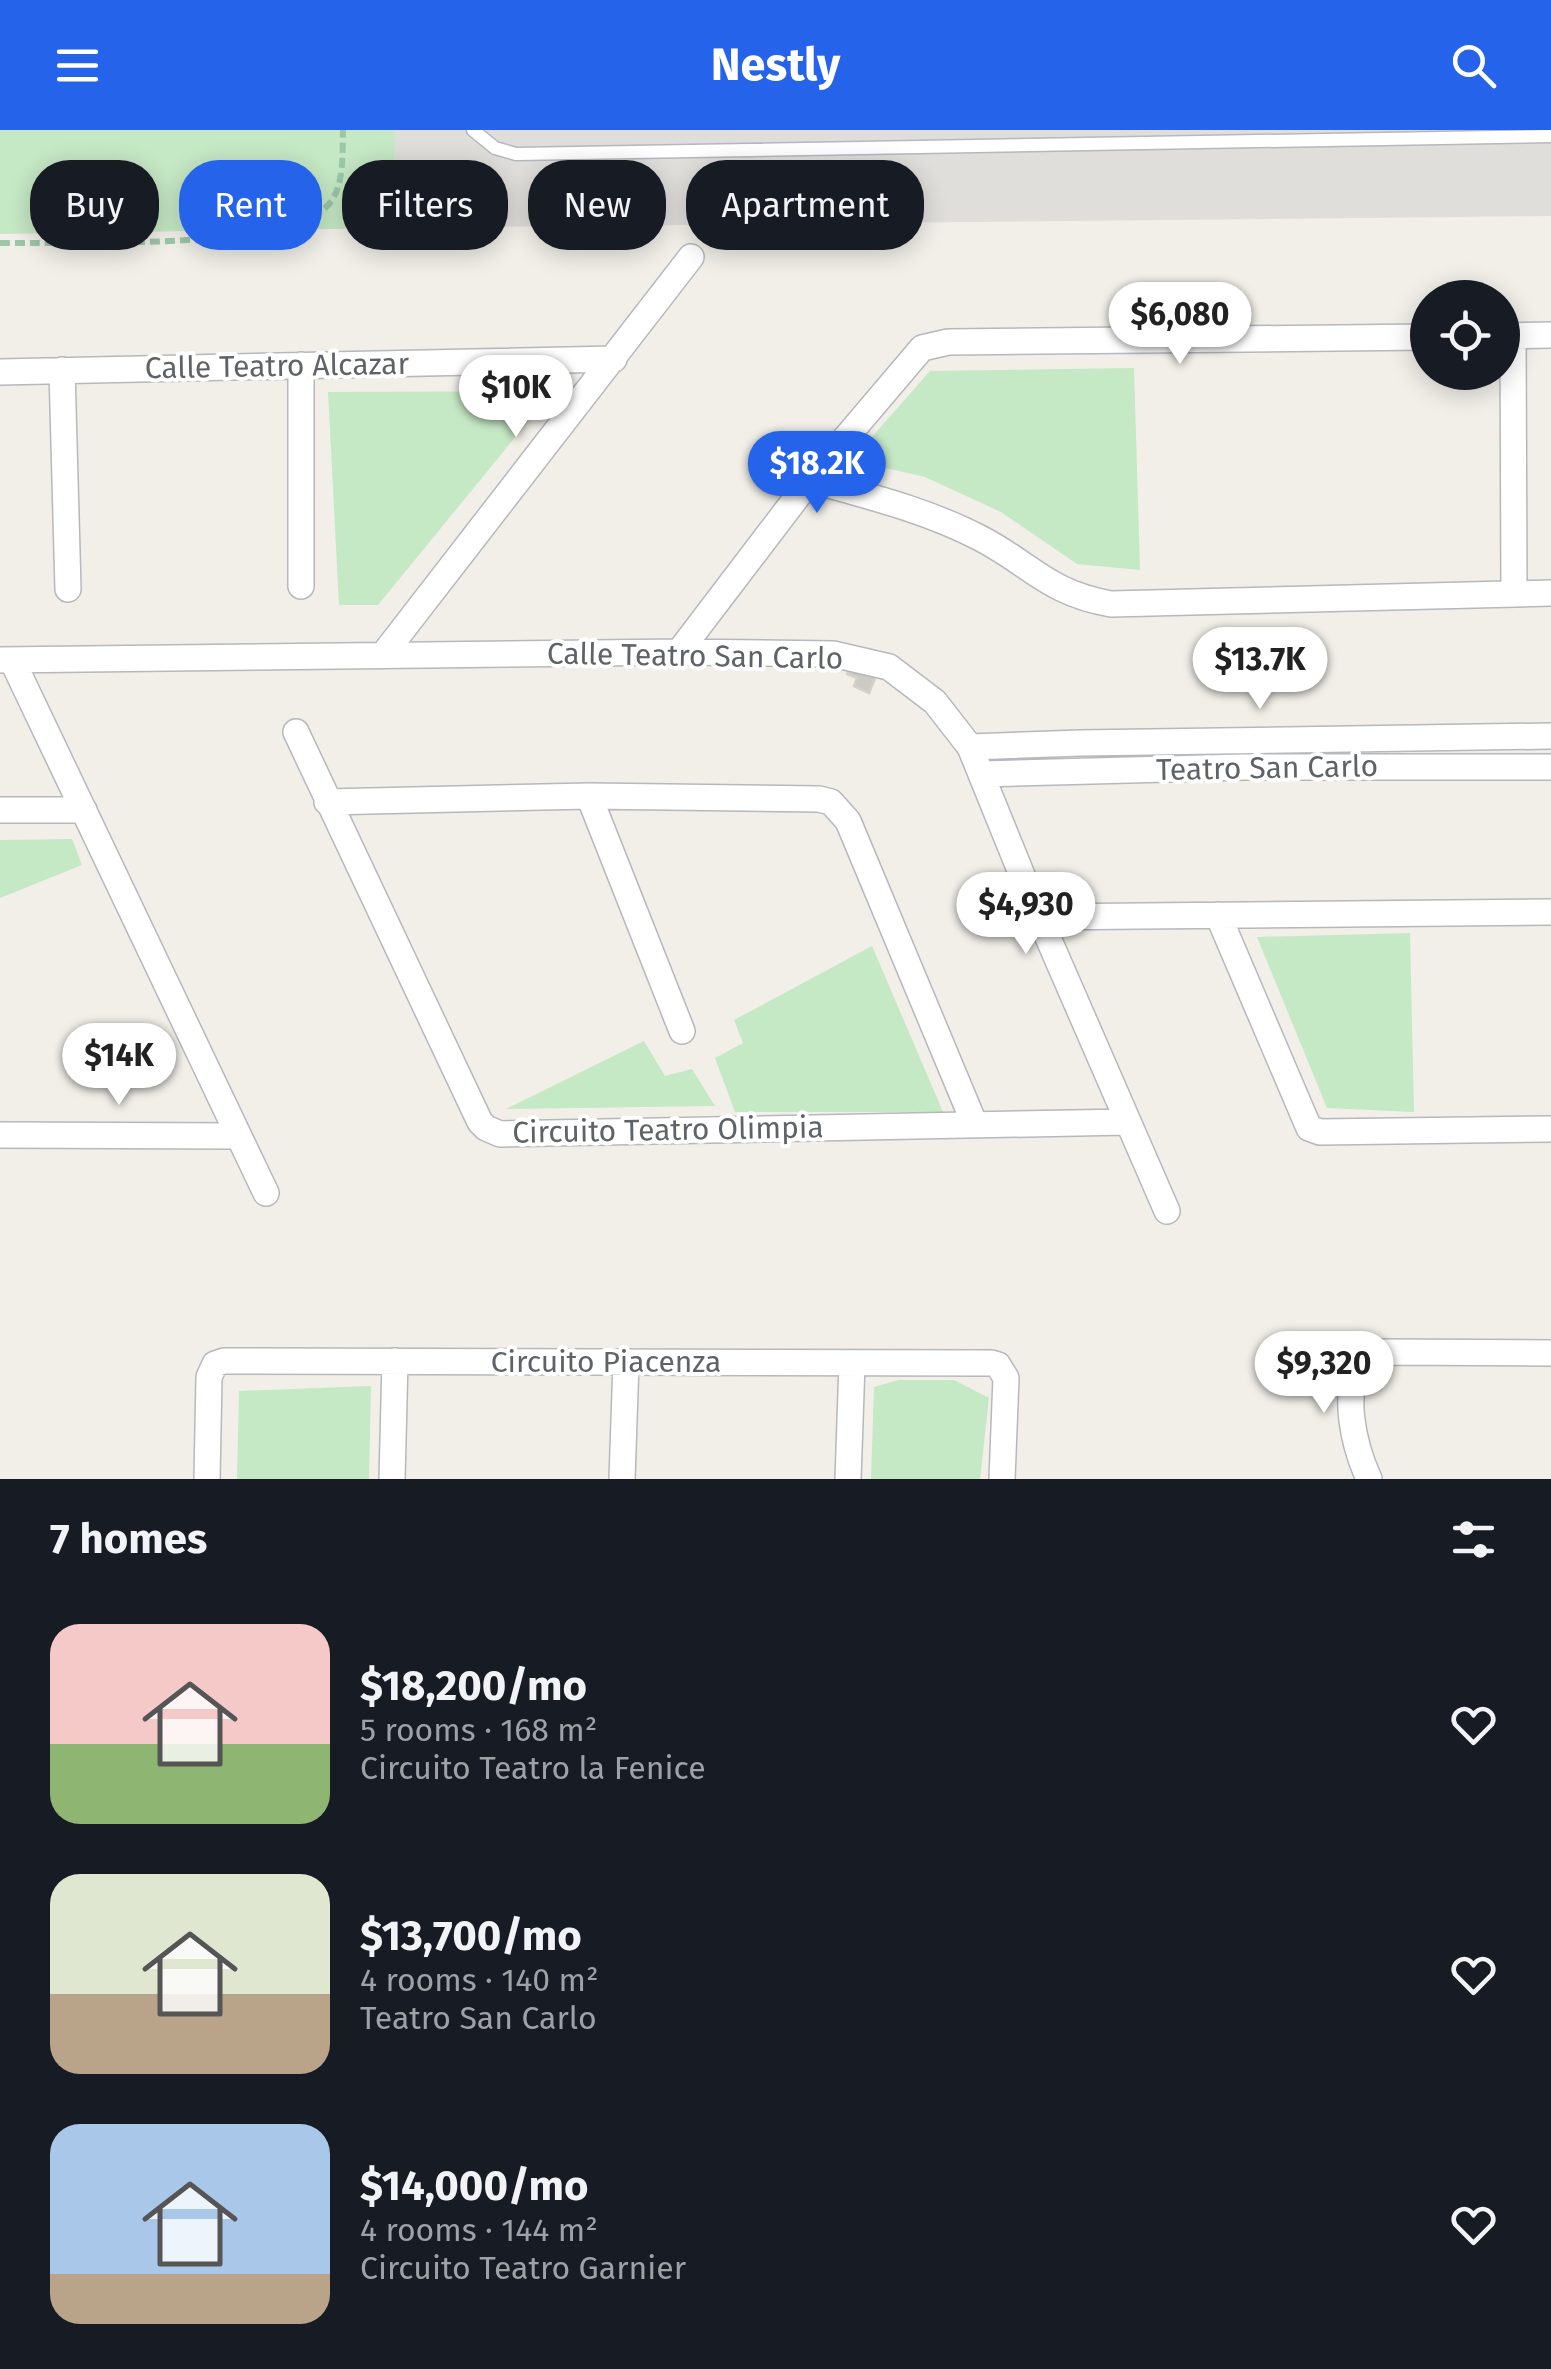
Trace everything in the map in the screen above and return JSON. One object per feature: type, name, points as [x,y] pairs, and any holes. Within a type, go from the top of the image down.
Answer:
[{"type":"street","points":[[382,655],[691,257]]},
{"type":"street","points":[[1520,336],[1551,336]]},
{"type":"street","points":[[679,652],[810,480],[911,358],[934,344],[1410,337]]},
{"type":"street","name":"Calle Teatro Alcazar","points":[[0,372],[614,358]]},
{"type":"street","points":[[301,365],[301,586]]},
{"type":"street","points":[[62,370],[68,589]]},
{"type":"street","points":[[1509,390],[1514,592]]},
{"type":"street","points":[[810,480],[936,517],[984,540],[1052,586],[1081,599],[1112,604],[1551,592]]},
{"type":"street","name":"Calle Teatro San Carlo","points":[[6,660],[679,652],[834,654],[888,667],[936,702],[970,747],[1038,917],[1167,1211]]},
{"type":"street","points":[[6,660],[84,810],[266,1193]]},
{"type":"street","name":"Circuito Teatro Olimpia","points":[[296,732],[480,1122],[492,1131],[500,1134],[1127,1122]]},
{"type":"street","name":"Teatro San Carlo","points":[[970,747],[1551,736]]},
{"type":"street","name":"Teatro San Carlo","points":[[983,774],[1243,767],[1551,767]]},
{"type":"street","points":[[327,802],[589,796],[831,802],[841,810],[975,1124]]},
{"type":"street","points":[[589,796],[682,1031]]},
{"type":"street","points":[[0,810],[84,810]]},
{"type":"street","points":[[1038,917],[1551,912]]},
{"type":"street","points":[[1218,915],[1309,1128],[1320,1132],[1551,1129]]},
{"type":"street","points":[[0,1135],[237,1136]]},
{"type":"street","points":[[1369,1479],[1354,1443],[1351,1419],[1355,1374],[1362,1358],[1381,1352],[1551,1354]]},
{"type":"street","name":"Circuito Piacenza","points":[[208,1479],[209,1377],[215,1364],[224,1361],[998,1365],[1006,1378],[1002,1479]]},
{"type":"street","points":[[392,1479],[395,1361]]},
{"type":"street","points":[[622,1479],[626,1362]]},
{"type":"street","points":[[848,1479],[852,1363]]},
{"type":"lane","points":[[473,130],[494,148],[516,154],[1551,136]]},
{"type":"path","points":[[0,243],[187,240],[258,232],[304,221],[333,200],[342,171],[343,130]]},
{"type":"shaded area","points":[[395,130],[1551,130],[1551,216],[924,223],[924,160],[686,160],[686,225],[666,225],[666,160],[528,160],[528,227],[508,227],[508,160],[395,160]]},
{"type":"green space","points":[[0,130],[395,130],[395,160],[342,160],[342,229],[322,229],[322,160],[179,160],[179,231],[159,232],[159,160],[30,160],[30,234],[0,234]]},
{"type":"green space","points":[[1134,368],[1140,570],[1077,564],[1001,512],[925,477],[868,464],[864,446],[930,371]]},
{"type":"green space","points":[[553,391],[378,605],[339,605],[328,392]]},
{"type":"green space","points":[[72,839],[82,865],[0,898],[0,840]]},
{"type":"green space","points":[[1410,933],[1414,1112],[1327,1108],[1257,937]]},
{"type":"green space","points":[[872,946],[943,1112],[735,1112],[715,1058],[743,1043],[734,1020]]},
{"type":"green space","points":[[644,1041],[665,1076],[692,1069],[715,1106],[506,1109]]},
{"type":"green space","points":[[899,1380],[954,1380],[989,1398],[980,1479],[871,1479],[874,1387]]},
{"type":"green space","points":[[371,1386],[369,1479],[237,1479],[239,1391]]},
{"type":"building","points":[[851,666],[876,676],[869,693],[854,686],[857,678],[847,674]]}]
